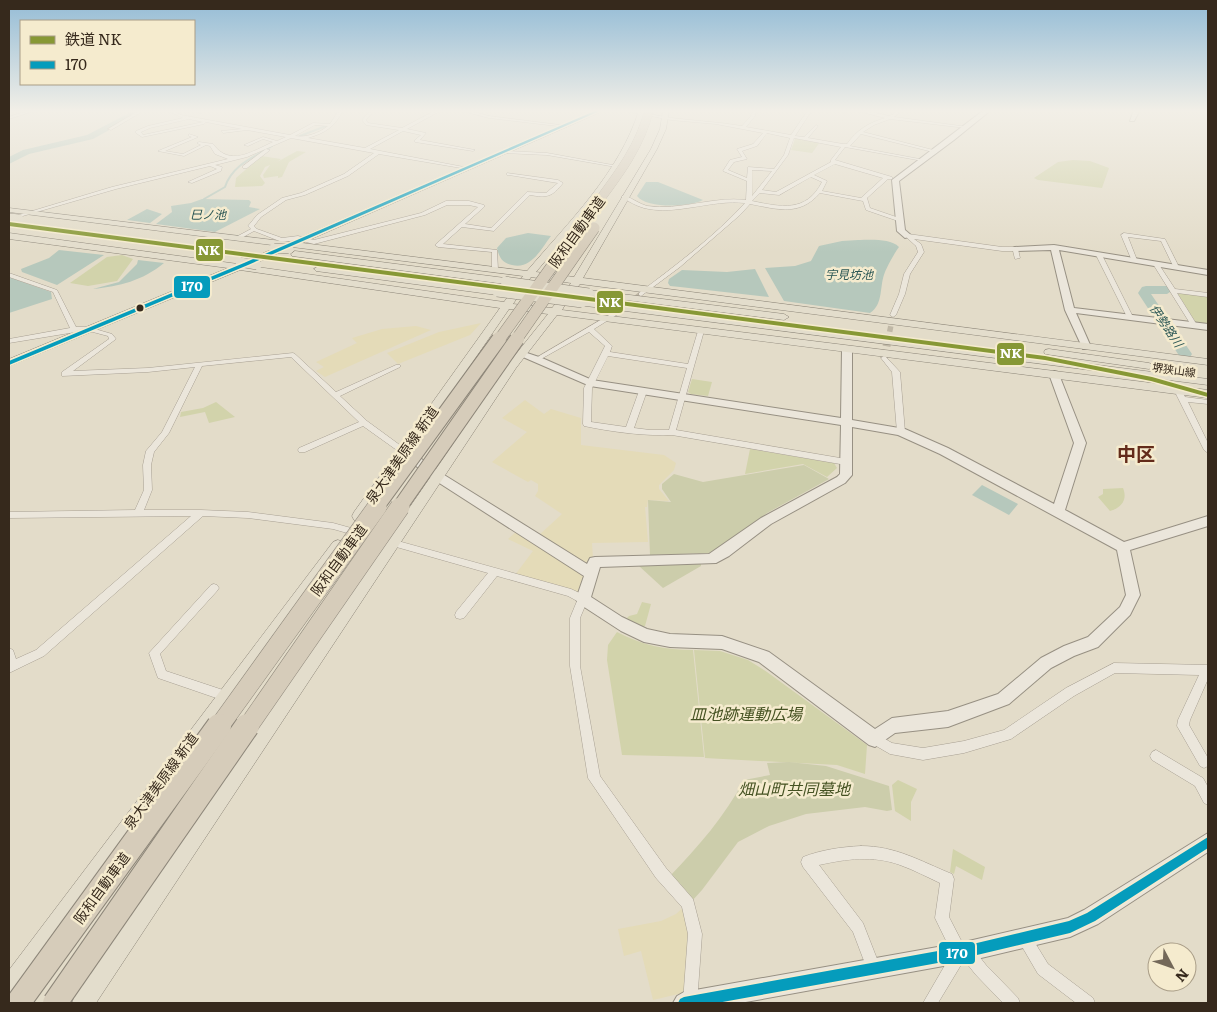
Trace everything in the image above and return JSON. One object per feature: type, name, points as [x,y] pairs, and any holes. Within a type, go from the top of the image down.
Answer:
[{"type":"highway","name":"阪和自動車道","points":[[18,1003],[614,182],[629,157]]},
{"type":"highway","name":"阪和自動車道","points":[[609,206],[639,157]]},
{"type":"highway","name":"阪和自動車道","points":[[55,1003],[598,222]]},
{"type":"main road","points":[[9,363],[94,329],[242,263],[280,249],[494,157]]},
{"type":"main road","name":"泉大津美原線 新道","points":[[9,989],[405,453],[529,274],[590,203],[621,157]]},
{"type":"main road","points":[[83,1003],[437,476],[522,354],[556,311],[578,279],[648,157]]},
{"type":"main road","points":[[9,210],[236,239],[280,249]]},
{"type":"main road","points":[[9,219],[204,242],[463,266],[578,279],[645,292],[928,335]]},
{"type":"main road","points":[[9,228],[200,253],[242,263],[260,263],[470,297],[489,303]]},
{"type":"main road","points":[[9,236],[242,263],[489,303],[612,316],[701,331],[1054,374],[1180,395],[1208,394]]},
{"type":"main road","name":"堺狭山線","points":[[280,249],[505,281],[1017,346],[1208,375]]},
{"type":"main road","name":"堺狭山線","points":[[260,263],[1208,382]]},
{"type":"main road","points":[[645,292],[1208,362]]},
{"type":"main road","points":[[1017,346],[1208,368]]},
{"type":"main road","points":[[984,355],[1208,388]]},
{"type":"street","points":[[227,157],[234,160]]},
{"type":"street","points":[[9,219],[114,188],[240,157]]},
{"type":"street","points":[[245,168],[259,157]]},
{"type":"street","points":[[254,229],[252,226],[254,223],[268,208],[284,199],[303,194],[346,175],[371,157]]},
{"type":"street","points":[[403,157],[468,168]]},
{"type":"street","points":[[566,157],[616,166]]},
{"type":"street","points":[[744,157],[732,161],[724,171],[749,180]]},
{"type":"street","points":[[645,292],[714,236],[749,202],[784,157]]},
{"type":"street","points":[[759,191],[777,194],[812,176],[834,162],[833,160],[836,157]]},
{"type":"street","points":[[908,157],[923,160]]},
{"type":"street","points":[[834,162],[896,179],[927,157]]},
{"type":"street","points":[[190,182],[220,168],[211,165]]},
{"type":"street","points":[[749,202],[750,168],[775,170]]},
{"type":"street","points":[[460,225],[492,230],[529,193],[546,196],[552,194],[561,183],[509,174]]},
{"type":"street","points":[[624,197],[643,206],[660,208],[720,201],[749,202],[794,208],[806,203],[820,192],[825,181],[812,176]]},
{"type":"street","points":[[888,177],[865,196],[864,200],[868,209],[900,220]]},
{"type":"street","points":[[893,315],[902,294],[907,274],[921,252],[919,245],[901,232],[896,179]]},
{"type":"street","points":[[820,192],[864,200]]},
{"type":"street","points":[[254,229],[282,240],[302,239],[314,242],[423,214],[446,203],[454,202],[482,206],[438,245],[495,251],[495,270]]},
{"type":"street","points":[[236,239],[254,229]]},
{"type":"street","points":[[1134,260],[1124,235],[1163,240],[1176,267]]},
{"type":"street","points":[[908,236],[1002,249],[1054,247],[1208,272]]},
{"type":"street","points":[[1054,247],[1070,310],[1086,347]]},
{"type":"street","points":[[1015,249],[1017,258]]},
{"type":"street","points":[[1098,255],[1130,317]]},
{"type":"street","points":[[1156,264],[1194,325]]},
{"type":"street","points":[[9,275],[55,291],[74,329]]},
{"type":"street","points":[[1173,291],[1208,296]]},
{"type":"street","points":[[1070,310],[1208,327]]},
{"type":"street","points":[[539,358],[612,316]]},
{"type":"street","points":[[9,341],[74,329],[94,329],[110,335],[113,339],[65,374],[148,370],[293,355],[364,423],[437,476],[592,574]]},
{"type":"street","points":[[589,329],[595,332],[609,346],[588,388],[587,424],[650,434],[672,432],[846,462]]},
{"type":"street","points":[[672,432],[701,331]]},
{"type":"street","points":[[847,349],[846,475],[841,480],[766,521],[724,552],[711,559],[596,562],[575,618],[575,666],[594,778],[661,873],[688,904],[695,934],[687,1003],[963,952],[1070,927],[1091,917],[1208,842]]},
{"type":"street","points":[[605,353],[691,367]]},
{"type":"street","points":[[522,354],[539,358],[559,371],[590,383],[900,432],[936,447],[1123,547],[1208,521]]},
{"type":"street","points":[[884,358],[896,372],[900,432]]},
{"type":"street","points":[[138,514],[148,490],[150,451],[165,433],[200,364]]},
{"type":"street","points":[[337,396],[398,366]]},
{"type":"street","points":[[1054,374],[1080,443],[1058,512]]},
{"type":"street","points":[[629,431],[642,391]]},
{"type":"street","points":[[1180,395],[1208,402]]},
{"type":"street","points":[[1180,395],[1208,450]]},
{"type":"street","points":[[302,450],[364,423]]},
{"type":"street","points":[[9,653],[11,667],[40,653],[201,513]]},
{"type":"street","points":[[9,515],[201,513],[248,515],[349,530],[571,593],[583,598],[642,635],[677,642],[715,642],[749,650],[764,657],[890,748],[923,754],[964,747],[1007,735],[1070,692],[1114,668],[1208,670],[1205,685],[1184,720],[1184,726],[1204,762]]},
{"type":"street","points":[[875,739],[892,726],[948,719],[1003,699],[1046,664],[1069,650],[1094,642],[1125,611],[1133,595],[1123,547]]},
{"type":"street","points":[[460,615],[495,572]]},
{"type":"street","points":[[214,588],[154,653],[162,675],[225,696]]},
{"type":"street","points":[[1156,756],[1199,782],[1208,799]]},
{"type":"street","points":[[874,969],[858,928],[808,862],[830,855],[854,852],[892,856],[947,879],[942,918],[963,952],[1013,1003]]},
{"type":"street","points":[[1024,938],[1043,969],[1088,1003]]},
{"type":"street","points":[[930,1003],[963,952]]},
{"type":"street","points":[[9,989],[26,1003]]},
{"type":"shaded area","points":[[481,323],[470,335],[398,364],[387,353],[439,332]]},
{"type":"shaded area","points":[[416,326],[431,330],[325,377],[316,371],[324,367],[316,362],[357,343],[352,338],[382,329]]},
{"type":"shaded area","points":[[525,400],[544,414],[551,409],[581,418],[581,445],[664,455],[676,463],[674,470],[659,485],[659,489],[669,501],[648,500],[647,507],[645,507],[648,542],[592,543],[593,559],[585,564],[538,536],[562,514],[535,496],[538,491],[538,484],[531,480],[528,482],[492,462],[527,432],[502,418]]},
{"type":"shaded area","points":[[516,532],[587,574],[582,591],[575,593],[515,575],[533,551],[508,539]]},
{"type":"shaded area","points":[[685,906],[689,918],[687,992],[653,1000],[641,951],[624,956],[618,929],[661,921],[676,914]]},
{"type":"green space","points":[[260,157],[281,159],[277,162],[286,157],[297,157],[289,162],[282,177],[264,178],[263,175],[270,165],[265,167],[260,176],[265,183],[262,186],[235,187],[236,178]]},
{"type":"green space","points":[[1073,160],[1090,161],[1109,168],[1102,188],[1034,178],[1058,162]]},
{"type":"green space","points":[[122,255],[133,259],[117,281],[88,286],[70,283],[107,257]]},
{"type":"green space","points":[[1178,294],[1208,297],[1208,325],[1196,323]]},
{"type":"green space","points":[[692,379],[712,382],[708,396],[688,392]]},
{"type":"green space","points":[[216,402],[235,417],[209,423],[205,412],[180,417],[181,412],[203,408]]},
{"type":"green space","points":[[750,449],[834,463],[837,468],[827,477],[803,464],[745,474]]},
{"type":"green space","points":[[804,465],[829,479],[767,513],[709,553],[650,555],[648,500],[671,502],[662,489],[662,484],[674,474],[703,482]]},
{"type":"green space","points":[[1123,488],[1124,500],[1114,510],[1110,511],[1098,497],[1103,494],[1103,489]]},
{"type":"green space","points":[[701,564],[701,566],[663,588],[639,566]]},
{"type":"green space","points":[[642,602],[651,604],[645,626],[639,628],[625,620],[629,616],[637,614]]},
{"type":"green space","points":[[617,632],[654,646],[693,650],[704,757],[622,755],[607,660],[608,645]]},
{"type":"green space","name":"皿池跡運動広場","points":[[694,650],[720,651],[748,660],[767,672],[867,745],[865,774],[837,765],[705,758]]},
{"type":"green space","name":"畑山町共同墓地","points":[[789,762],[826,766],[889,786],[892,810],[887,811],[865,807],[806,814],[769,826],[738,842],[692,901],[670,876],[710,831],[744,780],[770,775],[767,763]]},
{"type":"green space","points":[[898,780],[917,789],[911,802],[911,821],[895,811],[892,785]]},
{"type":"green space","points":[[953,849],[985,867],[982,880],[956,866],[954,874],[950,872]]},
{"type":"water","points":[[646,182],[658,182],[703,200],[679,205],[649,203],[637,196]]},
{"type":"water","name":"巳ノ池","points":[[202,199],[249,200],[251,202],[249,207],[260,209],[215,232],[156,224],[172,212],[171,206]]},
{"type":"water","points":[[147,209],[162,214],[150,223],[127,220]]},
{"type":"water","points":[[528,233],[551,236],[535,257],[525,264],[519,266],[503,261],[497,248],[506,238]]},
{"type":"water","name":"宇見坊池","points":[[858,240],[885,241],[899,247],[883,277],[877,305],[870,313],[784,301],[765,268],[795,266],[811,261],[819,246]]},
{"type":"water","points":[[59,250],[104,255],[57,285],[22,272],[21,269],[49,258]]},
{"type":"water","points":[[138,260],[164,263],[130,282],[93,289],[119,282],[137,264]]},
{"type":"water","points":[[755,269],[769,297],[670,286],[668,283],[669,279],[682,270],[727,272]]},
{"type":"water","points":[[9,277],[51,292],[52,299],[9,313]]},
{"type":"water","points":[[982,485],[1018,504],[1009,515],[972,495]]},
{"type":"waterway","points":[[9,161],[16,157]]},
{"type":"waterway","points":[[204,199],[225,187],[228,179],[238,167],[252,157]]},
{"type":"waterway","name":"伊勢路川","points":[[1167,290],[1146,290],[1144,293],[1185,354]]},
{"type":"tunnel","points":[[616,313],[641,294]]},
{"type":"tunnel","points":[[888,340],[893,315]]},
{"type":"tunnel","points":[[884,358],[888,339]]},
{"type":"rail line","name":"NK","points":[[9,224],[1045,358],[1152,379],[1208,395]]},
{"type":"transit line","name":"170","points":[[9,363],[246,264],[492,157]]},
{"type":"transit line","name":"170","points":[[684,1003],[960,953],[1070,927],[1091,917],[1208,842]]},
{"type":"district","name":"中区","points":[[1136,454]]}]
